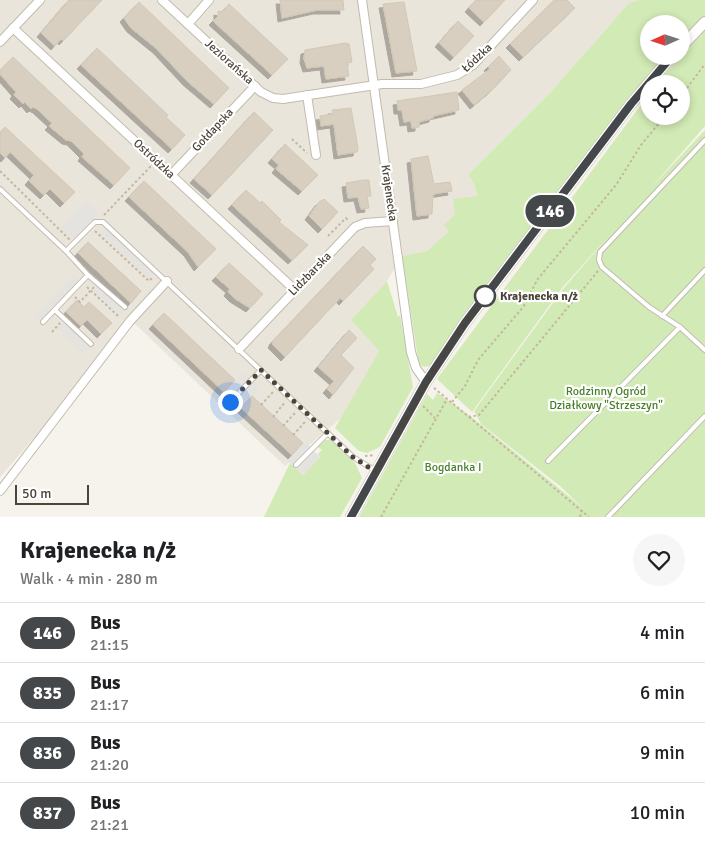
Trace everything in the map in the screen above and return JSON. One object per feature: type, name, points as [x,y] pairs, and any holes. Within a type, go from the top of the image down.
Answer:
[{"type":"street","points":[[0,42],[40,0]]},
{"type":"street","name":"Jeziorańska","points":[[162,0],[254,86],[273,98],[374,85]]},
{"type":"street","points":[[188,24],[209,0]]},
{"type":"street","name":"Krajenecka","points":[[362,0],[412,357],[426,382]]},
{"type":"street","name":"Łódzka","points":[[374,85],[421,84],[446,79],[466,71],[533,0]]},
{"type":"street","points":[[690,38],[705,22]]},
{"type":"street","name":"Ostródzka","points":[[14,28],[295,290]]},
{"type":"street","points":[[351,517],[426,382],[459,331],[631,104],[664,65]]},
{"type":"street","name":"Gołdapska","points":[[171,175],[254,86]]},
{"type":"street","points":[[307,95],[316,154]]},
{"type":"street","name":"Lidzbarska","points":[[239,349],[355,228],[365,223],[393,221]]},
{"type":"street","points":[[0,491],[130,321],[167,281]]},
{"type":"lane","points":[[705,140],[600,252],[599,260],[602,267],[662,316],[680,327],[705,350]]},
{"type":"lane","points":[[0,189],[88,274],[125,306]]},
{"type":"lane","points":[[66,251],[92,224],[99,220],[109,226],[353,457],[376,472]]},
{"type":"lane","points":[[662,316],[705,270]]},
{"type":"lane","points":[[43,322],[88,274]]},
{"type":"lane","points":[[55,310],[91,344]]},
{"type":"lane","points":[[548,462],[680,327]]},
{"type":"lane","points":[[230,402],[261,370]]},
{"type":"lane","points":[[608,517],[705,416]]},
{"type":"lane","points":[[296,465],[328,433]]},
{"type":"path","points":[[690,84],[705,64]]},
{"type":"path","points":[[452,402],[465,386],[478,360],[524,306],[537,280],[616,185],[641,145],[658,125]]},
{"type":"path","points":[[99,220],[156,160]]},
{"type":"path","points":[[469,417],[479,415],[602,267]]},
{"type":"path","points":[[71,293],[80,302],[99,282]]},
{"type":"path","points":[[87,288],[118,316]]},
{"type":"path","points":[[52,332],[64,319]]},
{"type":"path","points":[[426,382],[589,517]]},
{"type":"path","points":[[261,405],[274,391]]},
{"type":"path","points":[[381,517],[447,398]]},
{"type":"path","points":[[272,415],[285,402]]},
{"type":"path","points":[[421,404],[435,418]]},
{"type":"path","points":[[284,426],[296,412]]},
{"type":"path","points":[[293,435],[306,422]]},
{"type":"path","points":[[359,453],[367,456],[377,453]]},
{"type":"path","points":[[580,517],[582,510]]},
{"type":"shaded area","points":[[0,0],[640,0],[629,3],[550,93],[468,175],[474,183],[477,196],[455,214],[449,231],[427,251],[402,256],[387,281],[351,320],[379,351],[341,418],[285,466],[134,323],[0,477]]},
{"type":"shaded area","points":[[86,201],[98,213],[72,240],[60,229]]},
{"type":"shaded area","points":[[105,228],[153,273],[148,278],[100,233]]},
{"type":"shaded area","points":[[74,274],[79,279],[39,322],[34,317]]},
{"type":"shaded area","points":[[97,285],[124,311],[119,316],[92,291]]},
{"type":"shaded area","points":[[62,322],[90,348],[84,353],[57,328]]},
{"type":"shaded area","points":[[243,372],[260,388],[236,413],[219,397]]},
{"type":"shaded area","points":[[305,442],[320,457],[303,475],[287,460]]},
{"type":"green space","points":[[640,0],[705,0],[705,16],[690,32],[690,15],[640,15],[640,65],[658,65],[650,75],[640,75],[640,86],[492,280],[431,365],[425,367],[419,365],[402,256],[427,251],[449,231],[444,225],[455,214],[453,199],[477,196],[474,183],[468,175],[550,93],[629,3]]},
{"type":"green space","name":"Rodzinny Ogród Działkowy \"Strzeszyn\"","points":[[705,30],[705,126],[649,190],[705,130],[705,517],[359,517],[427,394],[433,400],[437,393],[469,415],[583,508],[560,486],[481,424],[474,411],[563,289],[615,229],[562,288],[472,412],[437,379],[640,106],[640,125],[690,125],[690,75],[664,75],[673,65],[690,65],[690,47]]},
{"type":"green space","points":[[387,281],[398,317],[400,315],[413,387],[380,447],[367,453],[359,451],[335,428],[379,351],[351,320]]},
{"type":"green space","points":[[325,440],[330,440],[355,463],[362,478],[340,517],[264,517],[290,463],[303,475],[320,457],[318,454],[322,450],[318,447]]},
{"type":"building","points":[[69,0],[102,0],[63,41],[61,39],[55,46],[41,33]]},
{"type":"building","points":[[280,0],[343,0],[344,10],[317,10],[282,18]]},
{"type":"building","points":[[476,0],[505,0],[484,22],[469,8]]},
{"type":"building","points":[[554,0],[567,0],[575,8],[523,57],[510,44]]},
{"type":"building","points":[[139,2],[229,88],[214,104],[187,81],[157,49],[131,28],[124,18]]},
{"type":"building","points":[[404,2],[417,71],[396,73],[383,4]]},
{"type":"building","points":[[229,4],[288,59],[272,75],[213,21],[218,16],[218,11],[222,12]]},
{"type":"building","points":[[458,21],[474,36],[454,57],[439,43]]},
{"type":"building","points":[[345,43],[349,44],[352,62],[347,63],[349,76],[326,79],[324,66],[307,68],[304,59],[305,50]]},
{"type":"building","points":[[97,48],[168,115],[166,117],[185,135],[172,149],[81,65]]},
{"type":"building","points":[[499,56],[511,70],[474,105],[462,90],[490,69],[488,67]]},
{"type":"building","points":[[13,57],[130,168],[114,185],[82,157],[84,154],[71,141],[66,140],[49,126],[52,123],[37,109],[33,107],[31,109],[25,102],[23,104],[14,95],[16,92],[0,74],[0,70]]},
{"type":"building","points":[[457,92],[459,110],[433,116],[433,118],[419,122],[419,127],[412,128],[411,121],[404,122],[402,110],[398,110],[397,101]]},
{"type":"building","points":[[351,108],[358,148],[357,152],[338,155],[334,124],[321,126],[320,116],[333,114],[332,110]]},
{"type":"building","points":[[254,112],[273,130],[212,195],[194,179]]},
{"type":"building","points":[[5,127],[75,192],[64,203],[50,189],[44,195],[29,181],[34,175],[10,152],[5,158],[0,153],[0,132]]},
{"type":"building","points":[[285,144],[318,175],[302,191],[276,169],[279,165],[272,159]]},
{"type":"building","points":[[428,156],[434,184],[450,182],[452,191],[433,194],[432,214],[417,216],[411,159]]},
{"type":"building","points":[[369,180],[371,196],[367,196],[369,208],[361,209],[358,197],[348,198],[346,183]]},
{"type":"building","points":[[144,181],[216,249],[198,267],[188,252],[129,197]]},
{"type":"building","points":[[246,190],[260,203],[262,201],[281,220],[279,222],[308,245],[292,260],[232,205]]},
{"type":"building","points":[[324,199],[338,212],[322,229],[309,216],[319,202]]},
{"type":"building","points":[[88,242],[141,291],[131,303],[78,253]]},
{"type":"building","points":[[363,246],[376,259],[370,265],[374,269],[343,301],[340,298],[285,357],[272,344],[274,340]]},
{"type":"building","points":[[229,263],[263,294],[250,308],[234,298],[228,292],[230,289],[216,277]]},
{"type":"building","points":[[77,300],[84,307],[89,302],[112,323],[101,334],[87,320],[81,326],[66,312]]},
{"type":"building","points":[[164,313],[235,380],[224,392],[153,325]]},
{"type":"building","points":[[349,330],[357,338],[341,355],[354,368],[333,395],[327,389],[334,381],[318,367]]},
{"type":"building","points":[[252,396],[303,443],[292,455],[241,408]]},
{"type":"bus line","name":"146","points":[[351,517],[426,382],[465,323],[646,84],[664,65]]},
{"type":"place","name":"Krajenecka n/ż","points":[[485,296]]},
{"type":"route","points":[[230,402],[261,370],[353,457],[376,472],[439,361],[485,296]]},
{"type":"park label","name":"Bogdanka I","points":[[453,467]]}]
